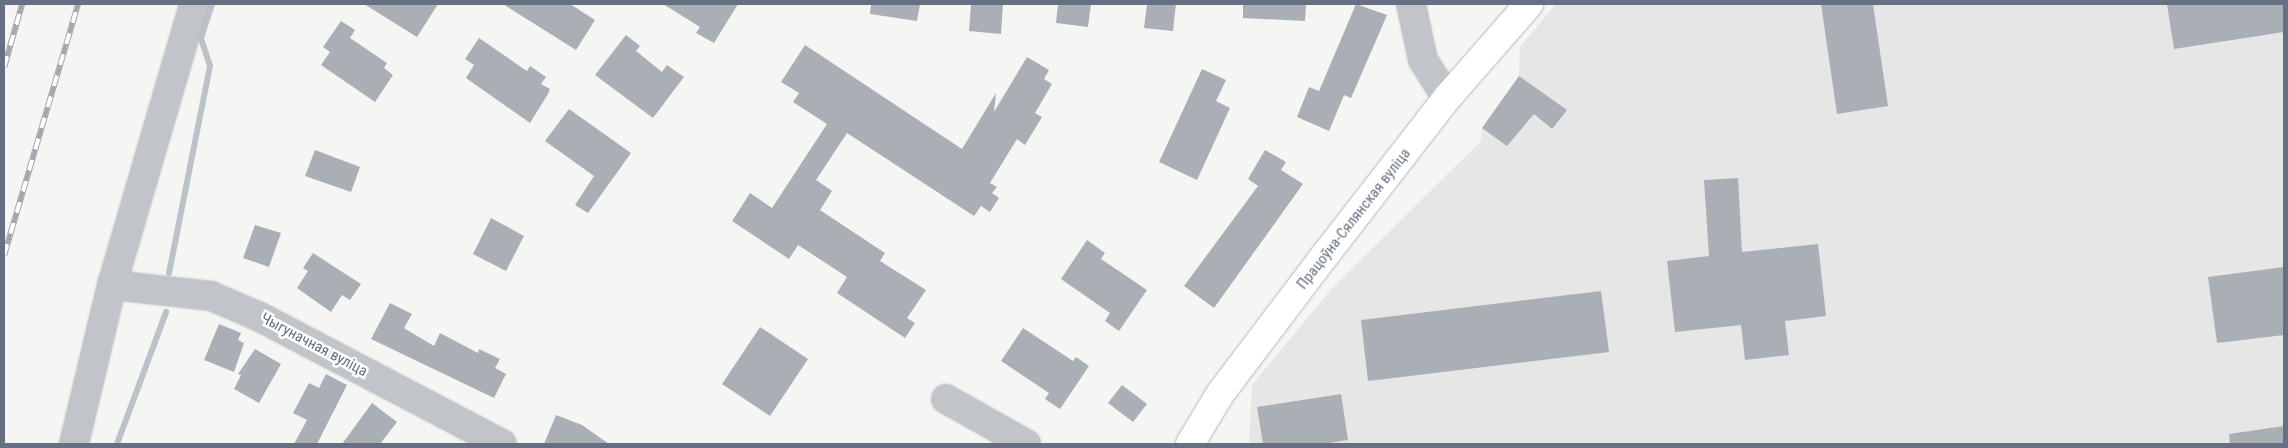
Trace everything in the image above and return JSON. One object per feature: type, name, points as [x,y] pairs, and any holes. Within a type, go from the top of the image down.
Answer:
[{"type":"main road","name":"Працоўна-Сялянская вуліца","points":[[1190,444],[1220,394],[1447,98],[1529,4]]},
{"type":"street","points":[[74,444],[112,285],[194,4]]},
{"type":"street","points":[[1411,4],[1423,60],[1447,98]]},
{"type":"street","name":"Чыгуначная вуліца","points":[[112,285],[212,296],[260,317],[502,444]]},
{"type":"street","points":[[946,399],[1026,444]]},
{"type":"shaded area","points":[[1556,4],[2284,4],[2284,444],[1249,444],[1252,385],[1333,287],[1481,141],[1482,128],[1519,76],[1520,47]]},
{"type":"building","points":[[364,4],[438,4],[417,37]]},
{"type":"building","points":[[503,4],[570,4],[595,20],[576,50]]},
{"type":"building","points":[[663,4],[738,4],[714,43],[696,33],[700,27]]},
{"type":"building","points":[[871,4],[920,4],[917,21],[870,14]]},
{"type":"building","points":[[971,4],[1003,4],[1001,34],[969,31]]},
{"type":"building","points":[[1058,4],[1091,4],[1088,27],[1056,23]]},
{"type":"building","points":[[1147,4],[1176,4],[1173,31],[1144,28]]},
{"type":"building","points":[[1243,4],[1306,4],[1305,21],[1243,18]]},
{"type":"building","points":[[1356,4],[1387,15],[1351,98],[1344,95],[1329,131],[1297,117],[1309,87],[1319,91]]},
{"type":"building","points":[[1821,4],[1873,4],[1888,106],[1837,114]]},
{"type":"building","points":[[2167,4],[2284,4],[2284,32],[2174,49]]},
{"type":"building","points":[[341,21],[355,30],[350,38],[387,63],[384,68],[393,75],[375,102],[321,65],[330,52],[323,47]]},
{"type":"building","points":[[626,35],[640,46],[636,51],[662,72],[667,65],[684,77],[653,118],[595,75]]},
{"type":"building","points":[[479,38],[527,71],[530,66],[546,77],[541,84],[550,89],[530,123],[466,78],[474,65],[465,59]]},
{"type":"building","points":[[805,45],[962,149],[996,93],[994,112],[1027,57],[1049,70],[1044,79],[1052,84],[1035,113],[1042,117],[1025,145],[1017,139],[990,183],[997,187],[992,193],[999,198],[990,212],[981,206],[974,216],[847,133],[816,180],[832,191],[820,210],[885,253],[880,261],[926,290],[907,318],[915,323],[905,338],[837,293],[847,277],[798,245],[789,259],[732,221],[750,193],[772,208],[827,124],[793,102],[799,93],[781,82]]},
{"type":"building","points":[[1202,69],[1226,80],[1216,101],[1230,108],[1197,180],[1159,162]]},
{"type":"building","points":[[1519,76],[1567,110],[1552,129],[1534,114],[1507,146],[1482,128]]},
{"type":"building","points":[[569,109],[631,153],[588,213],[575,205],[594,176],[545,141]]},
{"type":"building","points":[[315,150],[360,167],[351,192],[305,176]]},
{"type":"building","points":[[1265,150],[1286,162],[1281,170],[1303,184],[1214,308],[1184,286],[1258,186],[1248,179]]},
{"type":"building","points":[[1738,178],[1742,252],[1818,244],[1826,316],[1785,321],[1789,355],[1745,360],[1741,325],[1675,332],[1667,261],[1709,256],[1704,180]]},
{"type":"building","points":[[491,218],[524,236],[506,271],[473,254]]},
{"type":"building","points":[[255,225],[281,233],[269,267],[243,258]]},
{"type":"building","points":[[1087,240],[1105,253],[1101,259],[1147,290],[1119,331],[1105,321],[1110,313],[1061,279]]},
{"type":"building","points":[[313,253],[361,284],[350,300],[342,295],[331,312],[297,288],[308,271],[303,268]]},
{"type":"building","points":[[2284,267],[2284,335],[2217,343],[2208,277]]},
{"type":"building","points":[[1601,291],[1609,352],[1368,381],[1361,320]]},
{"type":"building","points":[[390,303],[412,314],[404,328],[434,346],[440,333],[478,353],[479,349],[500,359],[495,368],[506,374],[494,398],[371,339]]},
{"type":"building","points":[[219,324],[241,333],[238,340],[244,343],[234,372],[204,360]]},
{"type":"building","points":[[760,327],[808,359],[770,416],[722,384]]},
{"type":"building","points":[[1023,328],[1073,361],[1076,357],[1089,366],[1060,409],[1045,399],[1049,393],[1001,361]]},
{"type":"building","points":[[255,349],[281,364],[259,403],[234,389],[241,375],[238,374]]},
{"type":"building","points":[[326,374],[347,385],[317,444],[294,444],[307,420],[293,413],[309,383],[319,388]]},
{"type":"building","points":[[1122,385],[1147,404],[1133,422],[1108,403]]},
{"type":"building","points":[[1341,394],[1348,440],[1322,444],[1263,444],[1257,407]]},
{"type":"building","points":[[372,403],[397,422],[380,444],[342,444]]},
{"type":"building","points":[[556,415],[582,425],[609,444],[544,444]]},
{"type":"building","points":[[2284,426],[2284,444],[2230,444],[2229,434]]},
{"type":"waterway","points":[[169,273],[210,66],[201,38],[212,4]]},
{"type":"waterway","points":[[117,444],[166,312]]},
{"type":"railway","points":[[4,67],[22,4]]},
{"type":"railway","points":[[4,255],[78,4]]}]
